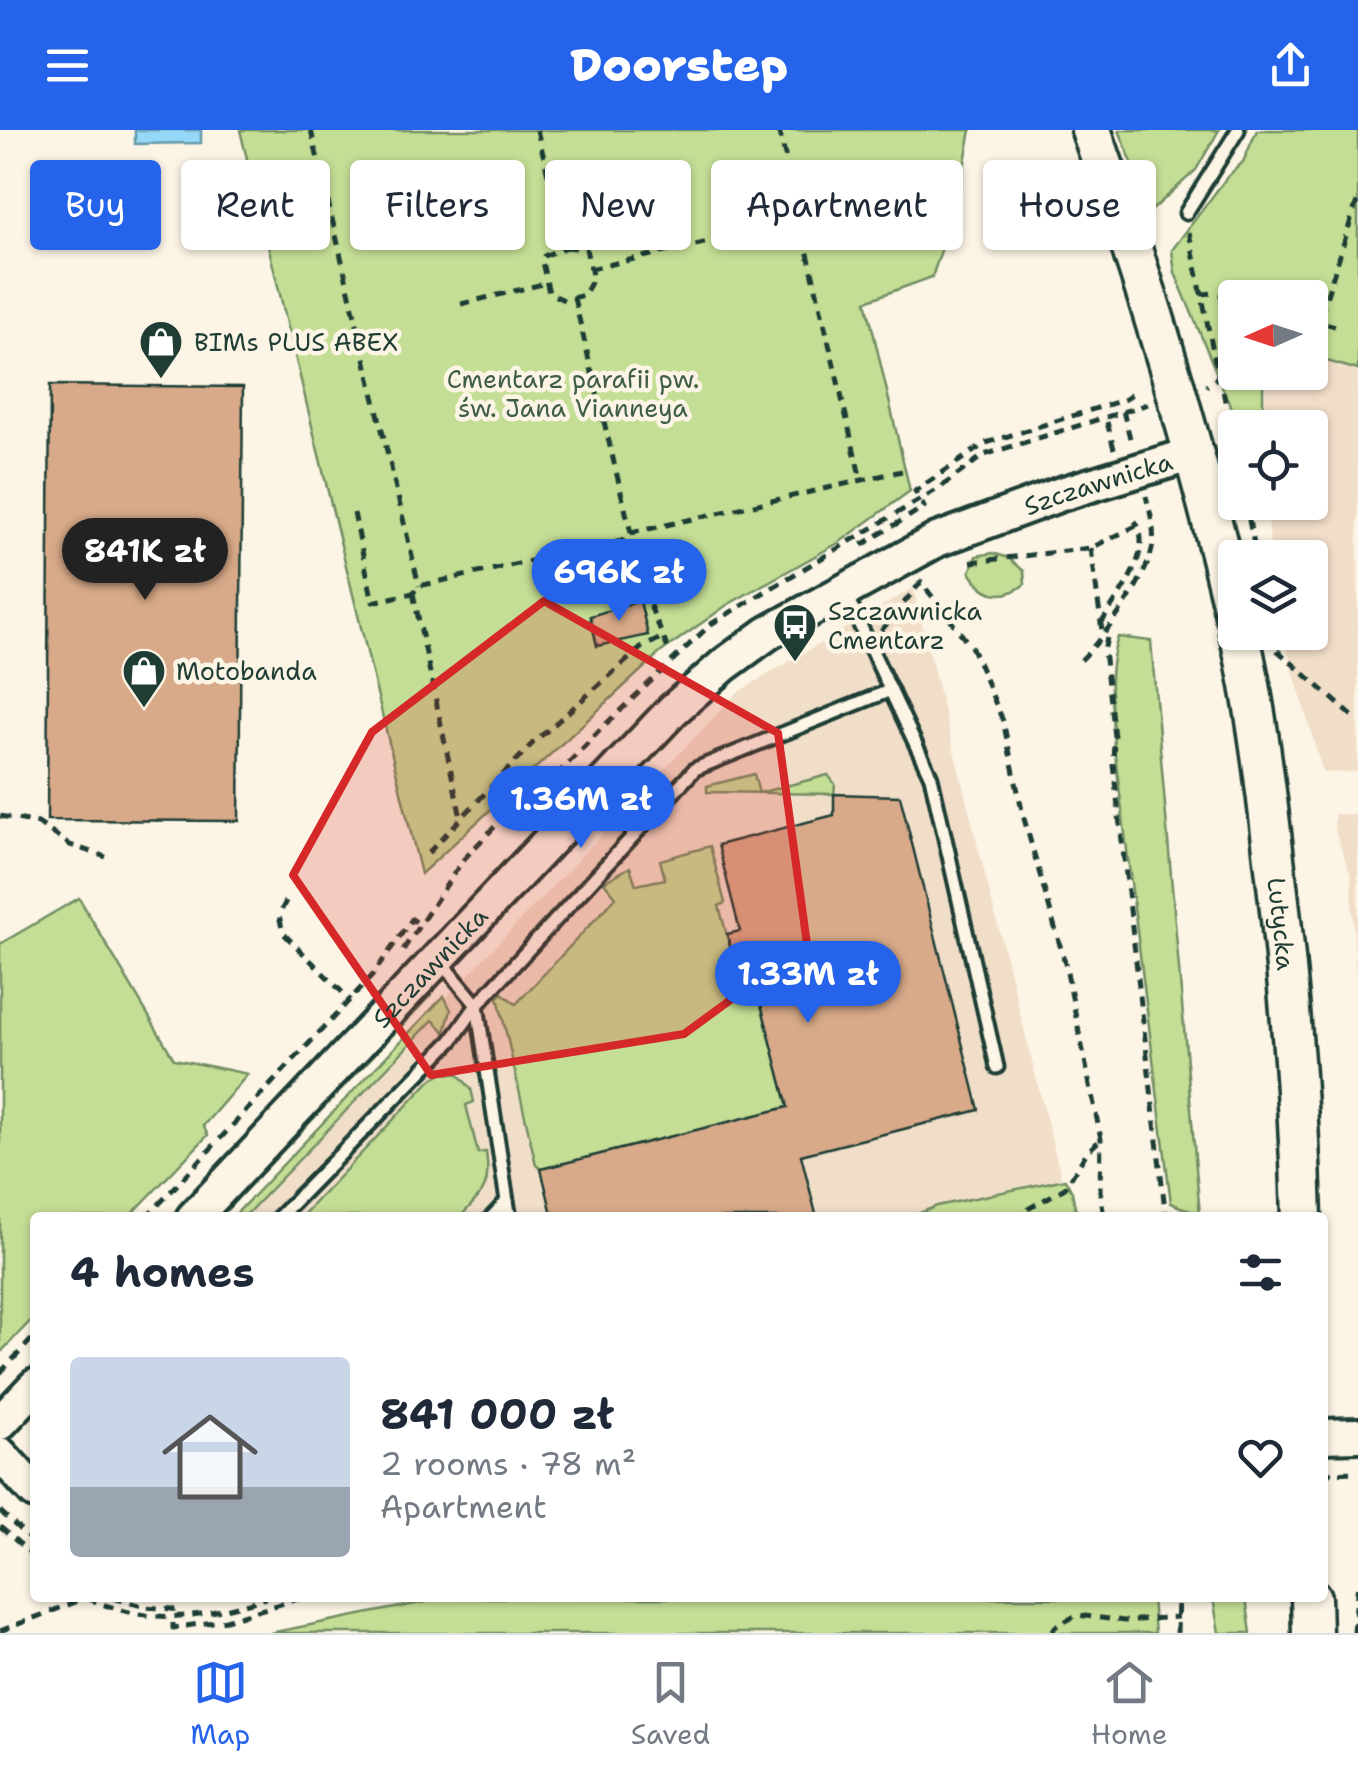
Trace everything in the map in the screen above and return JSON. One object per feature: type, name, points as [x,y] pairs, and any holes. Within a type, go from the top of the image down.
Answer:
[{"type":"main road","points":[[1092,130],[1154,313],[1196,453],[1218,544]]},
{"type":"main road","name":"Lutycka","points":[[1242,650],[1267,796],[1286,954],[1302,1212]]},
{"type":"main road","points":[[1311,1602],[1312,1633]]},
{"type":"street","name":"Szczawnicka","points":[[198,1212],[696,688],[757,641],[938,540],[998,515],[1196,453]]},
{"type":"street","points":[[0,1423],[30,1391]]},
{"type":"street","points":[[1328,1436],[1358,1434]]},
{"type":"street","points":[[0,1454],[30,1487]]},
{"type":"lane","points":[[1186,213],[1238,130]]},
{"type":"lane","points":[[844,590],[931,777],[997,1067]]},
{"type":"lane","points":[[284,1212],[452,1040],[477,1005],[695,770],[891,690]]},
{"type":"lane","points":[[437,957],[477,1005],[509,1212]]},
{"type":"lane","points":[[496,1212],[507,1200]]},
{"type":"path","points":[[311,130],[419,586]]},
{"type":"path","points":[[537,130],[545,162]]},
{"type":"path","points":[[779,130],[786,160]]},
{"type":"path","points":[[1328,292],[1358,198]]},
{"type":"path","points":[[1186,213],[1218,368]]},
{"type":"path","points":[[590,268],[711,241]]},
{"type":"path","points":[[559,250],[544,256],[542,262],[549,293],[564,300],[584,295],[593,279],[586,250]]},
{"type":"path","points":[[807,250],[861,480]]},
{"type":"path","points":[[461,304],[547,283]]},
{"type":"path","points":[[1201,294],[1218,294]]},
{"type":"path","points":[[574,298],[631,533]]},
{"type":"path","points":[[1328,324],[1335,326]]},
{"type":"path","points":[[1207,367],[1214,361]]},
{"type":"path","points":[[1209,385],[1218,374]]},
{"type":"path","points":[[918,495],[915,491],[973,449],[1103,409],[1137,389]]},
{"type":"path","points":[[1123,411],[1132,444]]},
{"type":"path","points":[[1107,422],[1114,449]]},
{"type":"path","points":[[354,513],[373,602],[413,593],[419,586],[621,541],[631,533],[902,471]]},
{"type":"path","points":[[1081,660],[1105,635],[1145,567],[1154,542],[1151,518]]},
{"type":"path","points":[[971,562],[1091,548],[1135,524],[1142,540],[1138,560],[1102,628],[1091,548]]},
{"type":"path","points":[[621,541],[631,578],[644,590],[670,654]]},
{"type":"path","points":[[870,645],[921,582],[972,648],[1007,736],[1022,815],[1065,963],[1102,1139],[1103,1212]]},
{"type":"path","points":[[413,593],[461,818]]},
{"type":"path","points":[[428,853],[533,742],[641,648],[663,636]]},
{"type":"path","points":[[1108,638],[1104,651],[1114,737],[1113,764],[1165,1212]]},
{"type":"path","points":[[1277,650],[1358,721]]},
{"type":"path","points":[[0,816],[38,822],[70,845],[106,857]]},
{"type":"path","points":[[286,901],[279,915],[283,933],[350,1000]]},
{"type":"path","points":[[152,1212],[350,1000],[412,920],[416,922]]},
{"type":"path","points":[[1023,1212],[1065,1188],[1087,1152],[1102,1139]]},
{"type":"path","points":[[0,1374],[30,1341]]},
{"type":"path","points":[[1328,1473],[1358,1472]]},
{"type":"path","points":[[0,1511],[30,1539]]},
{"type":"path","points":[[0,1527],[30,1553]]},
{"type":"path","points":[[1354,1633],[1358,1580]]},
{"type":"path","points":[[0,1631],[76,1602]]},
{"type":"path","points":[[96,1602],[147,1617],[173,1618],[214,1613],[252,1602]]},
{"type":"path","points":[[128,1602],[173,1608],[173,1614]]},
{"type":"path","points":[[173,1623],[173,1628],[206,1624],[286,1602]]},
{"type":"path","points":[[1177,1633],[1178,1602]]},
{"type":"path","points":[[1052,1633],[1055,1626],[1077,1616],[1138,1621],[1178,1617]]},
{"type":"highlighted area","points":[[544,601],[778,733],[807,944],[684,1034],[431,1075],[293,875],[372,732]]},
{"type":"shaded area","points":[[1328,361],[1358,370],[1358,772],[1323,773],[1287,650],[1328,650],[1328,540],[1269,540],[1269,520],[1328,520],[1328,410],[1265,410],[1264,390],[1328,390]]},
{"type":"shaded area","points":[[913,588],[1062,1180],[942,1212],[242,1212],[738,692]]},
{"type":"shaded area","points":[[1334,814],[1358,815],[1358,1023],[1351,876],[1334,828]]},
{"type":"green space","name":"Cmentarz parafii pw. św. Jana Vianneya","points":[[240,130],[971,130],[963,172],[963,160],[711,160],[711,250],[941,250],[932,277],[866,301],[910,491],[840,542],[727,605],[661,652],[421,874],[269,250],[330,250],[330,160],[247,160]]},
{"type":"green space","points":[[1119,130],[1219,130],[1196,170],[1156,206],[1156,160],[1131,160]]},
{"type":"green space","points":[[1257,130],[1358,130],[1358,370],[1328,361],[1328,280],[1218,280],[1218,376],[1175,273],[1172,250],[1227,177],[1243,162]]},
{"type":"green space","points":[[1224,390],[1263,390],[1263,410],[1232,410]]},
{"type":"green space","points":[[993,553],[1009,558],[1024,571],[1025,584],[1002,594],[981,586],[970,572],[976,556]]},
{"type":"green space","points":[[1118,637],[1151,641],[1200,1212],[1171,1203],[1114,746],[1114,651]]},
{"type":"green space","points":[[754,774],[759,793],[707,792],[707,786]]},
{"type":"green space","points":[[828,775],[835,784],[834,794],[760,793]]},
{"type":"green space","points":[[710,846],[725,903],[719,906],[736,969],[751,966],[788,1107],[541,1169],[536,1165],[498,997],[502,993],[516,1004],[616,897],[604,882],[630,867],[636,885],[665,879],[660,860]]},
{"type":"green space","points":[[79,898],[174,1059],[248,1074],[203,1126],[208,1135],[134,1212],[30,1212],[30,1321],[0,1353],[0,944]]},
{"type":"green space","points":[[431,995],[225,1212],[214,1212],[422,998]]},
{"type":"green space","points":[[444,996],[451,1010],[445,1032],[433,1020],[249,1212],[238,1212]]},
{"type":"green space","points":[[442,1073],[458,1074],[471,1089],[474,1102],[466,1105],[478,1153],[486,1152],[487,1174],[484,1188],[465,1212],[306,1212]]},
{"type":"green space","points":[[1065,1179],[1076,1212],[922,1212]]},
{"type":"green space","points":[[425,1602],[1152,1602],[1155,1633],[270,1633]]},
{"type":"green space","points":[[1214,1602],[1247,1602],[1251,1633],[1219,1633]]},
{"type":"water","points":[[135,130],[201,130],[201,143],[135,144]]},
{"type":"building","points":[[50,385],[243,387],[239,821],[47,820]]},
{"type":"building","points":[[640,601],[648,635],[597,646],[590,616]]},
{"type":"building","points":[[834,794],[900,796],[979,1110],[801,1155],[815,1212],[552,1212],[541,1169],[788,1107],[751,966],[736,970],[727,934],[740,931],[718,845],[834,815]]},
{"type":"place","name":"BIMs PLUS ABEX","points":[[161,380]]},
{"type":"place","name":"Szczawnicka Cmentarz","points":[[795,663]]},
{"type":"place","name":"Motobanda","points":[[144,709]]}]
